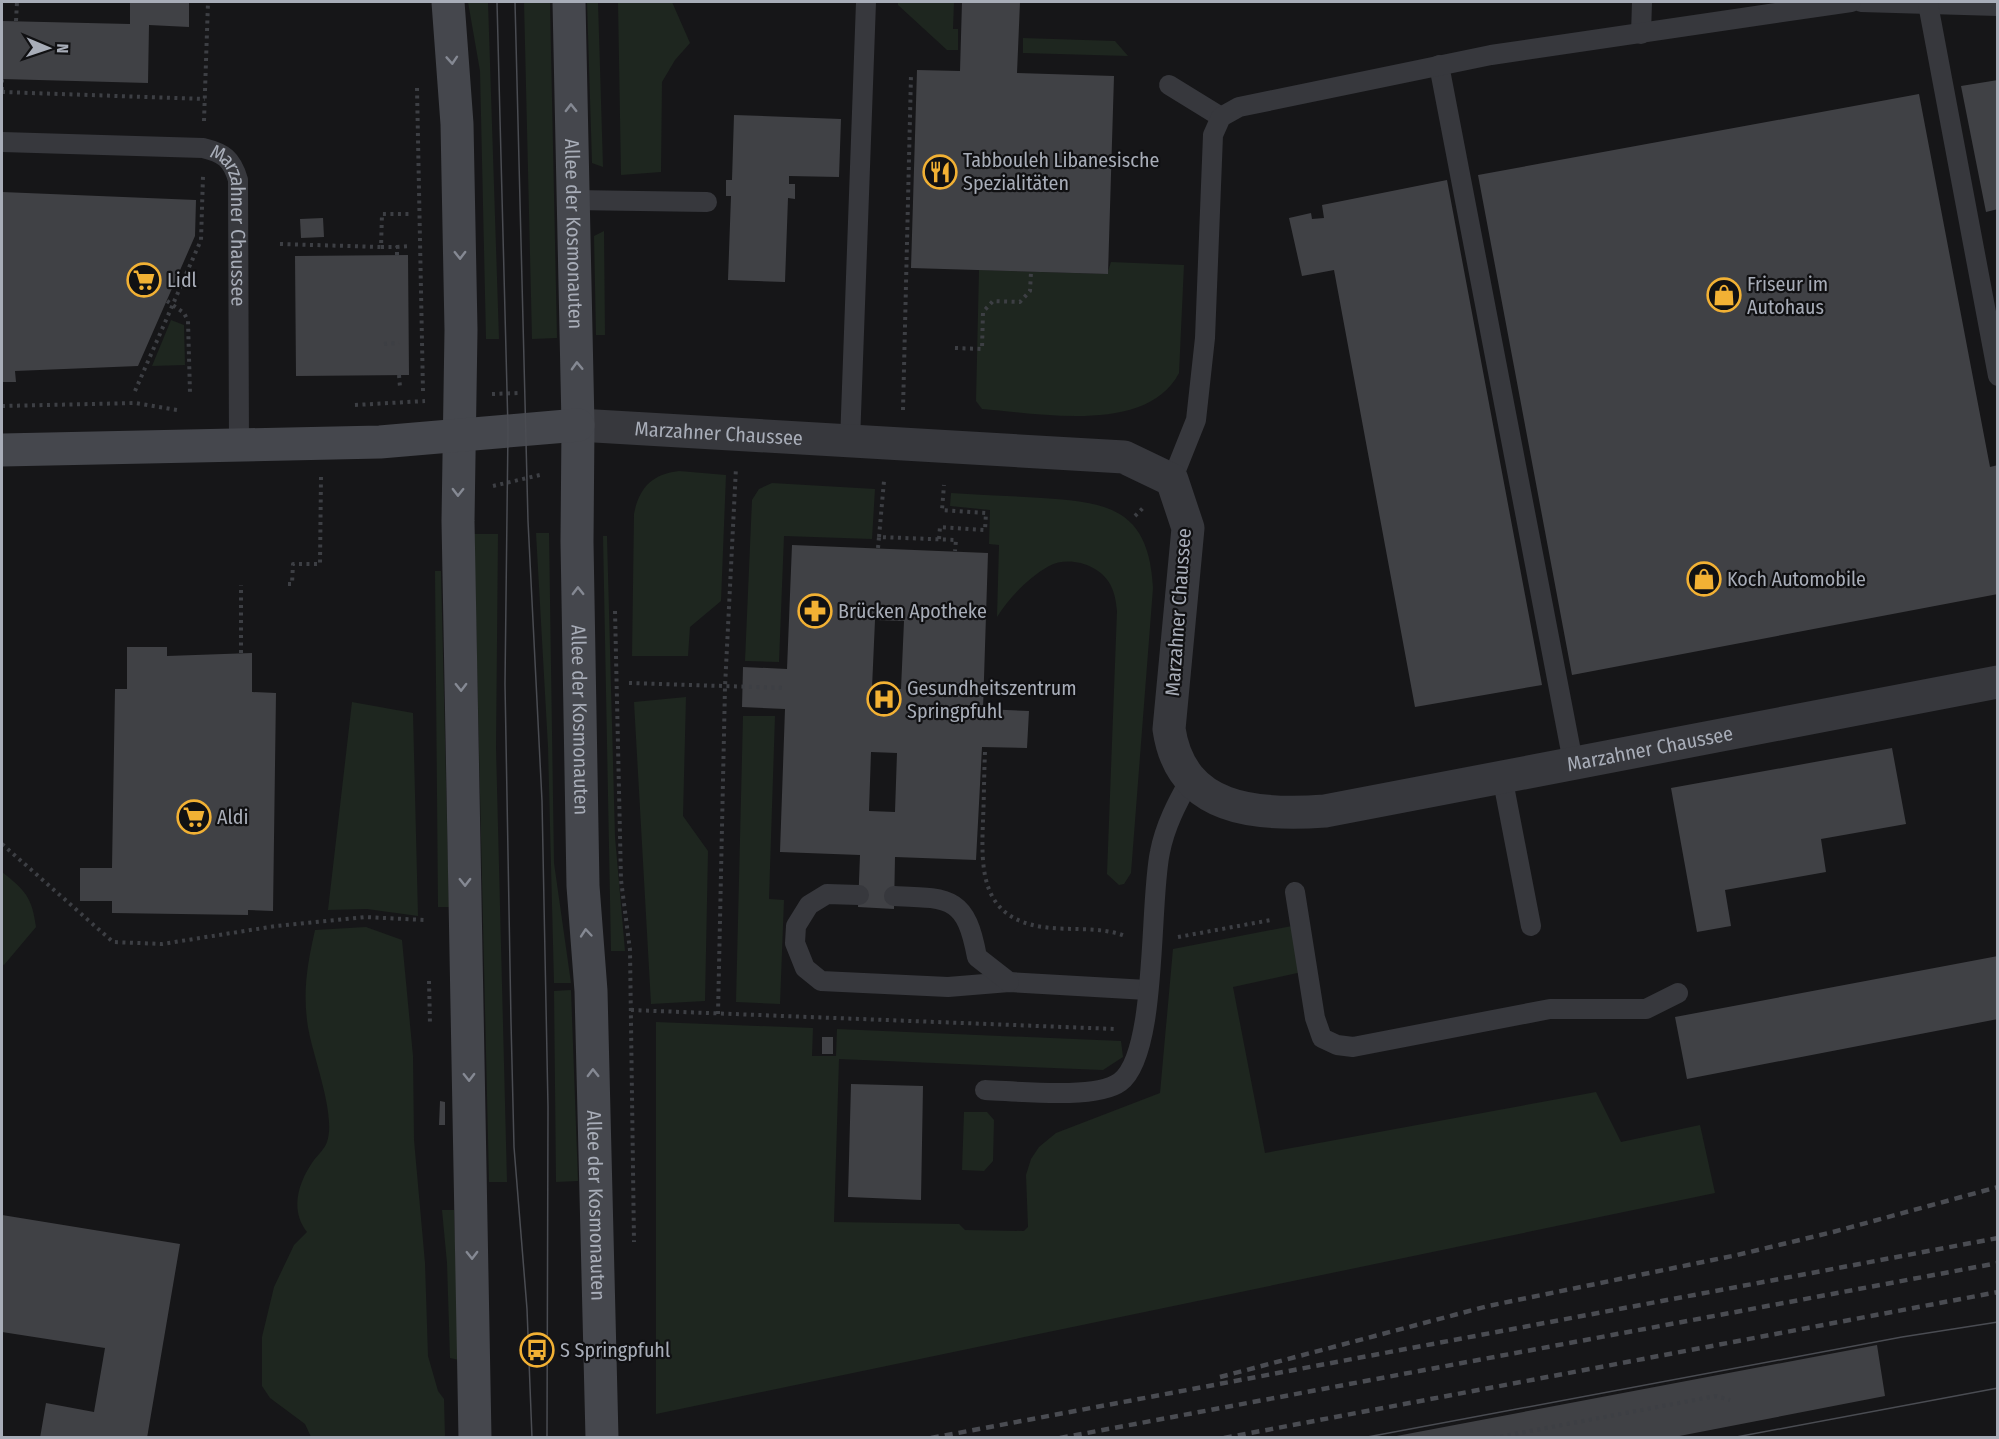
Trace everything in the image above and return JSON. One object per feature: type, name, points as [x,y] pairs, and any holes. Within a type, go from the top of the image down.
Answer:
[{"type":"main road","points":[[448,2],[457,123],[461,396],[458,494],[476,1437]]},
{"type":"main road","name":"Allee der Kosmonauten","points":[[569,2],[579,425],[577,467],[583,886],[591,991],[602,1437]]},
{"type":"main road","name":"Marzahner Chaussee","points":[[2,450],[380,442],[579,425]]},
{"type":"street","name":"Marzahner Chaussee","points":[[579,425],[1124,457],[1172,480],[1188,528],[1169,729],[1172,748],[1178,765],[1190,780],[1207,794],[1227,804],[1248,810],[1300,813],[1325,811],[1998,682]]},
{"type":"lane","points":[[850,442],[866,2]]},
{"type":"lane","points":[[1641,34],[1642,2]]},
{"type":"lane","points":[[1172,480],[1196,420],[1205,338],[1213,135],[1221,117],[1239,107],[1491,55],[1851,2]]},
{"type":"lane","points":[[1861,2],[1998,6]]},
{"type":"lane","points":[[1928,4],[1998,376]]},
{"type":"lane","points":[[1439,65],[1573,762]]},
{"type":"lane","points":[[1169,86],[1221,117]]},
{"type":"lane","name":"Marzahner Chaussee","points":[[2,142],[203,148],[221,152],[233,163],[238,180],[239,445]]},
{"type":"lane","points":[[573,200],[707,202]]},
{"type":"lane","points":[[1502,776],[1532,926]]},
{"type":"lane","points":[[985,1090],[1095,1093],[1120,1082],[1136,1064],[1144,1031],[1150,937],[1160,851],[1170,818],[1190,780]]},
{"type":"lane","points":[[1294,892],[1315,1017],[1322,1038],[1337,1046],[1353,1047],[1550,1009],[1646,1009],[1678,993]]},
{"type":"lane","points":[[859,895],[827,894],[809,905],[796,926],[795,943],[805,968],[821,981],[948,987],[1009,982],[1148,990]]},
{"type":"lane","points":[[894,896],[938,898],[958,907],[971,926],[977,957],[1009,982]]},
{"type":"path","points":[[16,21],[17,2]]},
{"type":"path","points":[[135,391],[201,240],[208,2]]},
{"type":"path","points":[[903,407],[911,75]]},
{"type":"path","points":[[2,79],[2,91],[205,99]]},
{"type":"path","points":[[417,84],[424,401],[461,396],[525,393]]},
{"type":"path","points":[[381,247],[382,214],[410,214]]},
{"type":"path","points":[[280,244],[410,246]]},
{"type":"path","points":[[397,247],[397,255]]},
{"type":"path","points":[[955,348],[981,349],[983,312],[993,301],[1020,302],[1030,291],[1031,272]]},
{"type":"path","points":[[167,301],[184,313],[188,321],[190,393]]},
{"type":"path","points":[[384,344],[399,343]]},
{"type":"path","points":[[399,375],[400,387]]},
{"type":"path","points":[[718,1014],[725,687],[736,433]]},
{"type":"path","points":[[458,494],[577,467]]},
{"type":"path","points":[[288,584],[292,584],[293,564],[320,564],[321,471]]},
{"type":"path","points":[[878,548],[884,481]]},
{"type":"path","points":[[939,539],[940,527],[985,530],[986,513],[942,510],[944,485]]},
{"type":"path","points":[[879,537],[956,540],[955,551]]},
{"type":"path","points":[[241,653],[242,585]]},
{"type":"path","points":[[615,608],[621,880],[630,950],[634,1253]]},
{"type":"path","points":[[629,682],[786,688]]},
{"type":"path","points":[[985,752],[981,866],[992,896],[1004,912],[1021,921],[1041,927],[1111,932],[1124,936],[1127,944],[1150,937],[1176,937],[1273,920]]},
{"type":"path","points":[[2,844],[112,942],[162,944],[276,926],[365,916],[424,920]]},
{"type":"path","points":[[623,1009],[1144,1031]]},
{"type":"path","points":[[1493,1437],[1716,1395],[1731,1400]]},
{"type":"shaded area","points":[[468,2],[488,2],[499,339],[486,339],[480,71]]},
{"type":"shaded area","points":[[524,2],[550,2],[557,338],[532,339]]},
{"type":"shaded area","points":[[587,2],[598,2],[603,167],[592,163]]},
{"type":"shaded area","points":[[618,2],[672,2],[690,43],[675,60],[662,82],[661,172],[621,175]]},
{"type":"shaded area","points":[[898,2],[954,2],[953,29],[958,29],[958,50],[947,50],[898,5]]},
{"type":"shaded area","points":[[1023,38],[1115,41],[1128,56],[1023,53]]},
{"type":"shaded area","points":[[604,231],[605,335],[596,335],[594,236]]},
{"type":"shaded area","points":[[1111,262],[1184,265],[1179,373],[1164,393],[1143,405],[1117,413],[1090,416],[1061,416],[982,409],[976,401],[979,270],[1107,274]]},
{"type":"shaded area","points":[[171,320],[184,325],[185,365],[152,366]]},
{"type":"shaded area","points":[[679,471],[726,475],[721,601],[690,627],[688,656],[632,656],[636,505],[643,490],[654,479]]},
{"type":"shaded area","points":[[772,483],[875,489],[872,539],[784,536],[779,662],[745,661],[752,500],[759,489]]},
{"type":"shaded area","points":[[951,493],[1087,503],[1122,515],[1134,526],[1144,542],[1150,562],[1153,588],[1131,873],[1124,884],[1119,885],[1107,874],[1117,611],[1112,587],[1105,577],[1092,567],[1074,562],[1057,563],[1041,571],[1027,582],[997,617],[999,545],[989,544],[990,510],[950,506]]},
{"type":"shaded area","points":[[536,533],[549,533],[554,863],[571,983],[554,983],[548,747]]},
{"type":"shaded area","points":[[474,534],[498,534],[496,748],[507,1182],[489,1182]]},
{"type":"shaded area","points":[[603,536],[607,536],[615,837],[625,951],[611,951]]},
{"type":"shaded area","points":[[435,571],[441,571],[449,907],[438,907]]},
{"type":"shaded area","points":[[686,697],[683,816],[708,851],[705,1001],[651,1004],[634,702]]},
{"type":"shaded area","points":[[352,702],[413,713],[418,916],[367,909],[328,910]]},
{"type":"shaded area","points":[[743,716],[775,716],[769,899],[784,900],[780,1004],[736,1002]]},
{"type":"shaded area","points":[[2,872],[30,901],[36,927],[4,965],[2,964]]},
{"type":"shaded area","points":[[1292,926],[1302,972],[1233,987],[1265,1153],[1596,1092],[1621,1142],[1700,1125],[1715,1193],[656,1414],[656,1022],[813,1028],[812,1056],[836,1056],[837,1029],[1121,1041],[1123,1057],[1103,1070],[839,1059],[834,1222],[959,1224],[965,1230],[1024,1231],[1028,1227],[1026,1175],[1031,1159],[1039,1147],[1056,1133],[1160,1093],[1173,949]]},
{"type":"shaded area","points":[[366,927],[402,940],[413,1056],[414,1140],[425,1263],[428,1356],[438,1391],[444,1399],[445,1437],[311,1437],[305,1424],[270,1398],[262,1386],[262,1337],[274,1287],[294,1245],[307,1232],[298,1214],[300,1186],[309,1168],[326,1144],[329,1130],[326,1099],[309,1033],[306,1008],[307,975],[315,930]]},
{"type":"shaded area","points":[[571,990],[578,1181],[556,1182],[554,991]]},
{"type":"shaded area","points":[[964,1112],[987,1112],[994,1120],[993,1161],[984,1171],[962,1170]]},
{"type":"shaded area","points":[[442,1210],[454,1210],[459,1360],[450,1358],[447,1263]]},
{"type":"building","points":[[130,2],[189,2],[189,27],[149,25],[148,83],[2,79],[2,21],[130,24]]},
{"type":"building","points":[[962,2],[1020,2],[1017,73],[1114,76],[1108,274],[911,268],[917,70],[960,71]]},
{"type":"building","points":[[1998,80],[1998,209],[1986,212],[1961,86]]},
{"type":"building","points":[[1919,94],[1990,467],[1998,465],[1998,594],[1572,675],[1478,175]]},
{"type":"building","points":[[734,115],[841,119],[839,177],[789,176],[789,184],[795,184],[795,199],[788,198],[785,282],[728,280],[731,196],[726,196],[726,180],[732,180]]},
{"type":"building","points":[[1447,180],[1542,685],[1415,707],[1334,270],[1302,276],[1289,218],[1311,213],[1312,219],[1324,218],[1322,205]]},
{"type":"building","points":[[2,192],[196,200],[195,236],[138,366],[15,371],[16,382],[2,382]]},
{"type":"building","points":[[323,218],[324,237],[301,238],[300,219]]},
{"type":"building","points":[[408,255],[409,375],[296,376],[295,256]]},
{"type":"building","name":"Gesundheitszentrum Springpfuhl","points":[[792,545],[988,553],[983,709],[1029,711],[1027,748],[982,747],[976,860],[895,857],[894,909],[858,907],[860,855],[780,852],[785,709],[742,707],[743,667],[787,669]],"holes":[[[875,620],[904,621],[901,689],[872,688]],[[871,752],[897,753],[895,812],[869,811]]]},
{"type":"building","name":"Aldi","points":[[127,647],[167,647],[167,656],[252,653],[252,692],[276,693],[273,911],[248,910],[248,915],[112,913],[112,901],[80,901],[80,868],[112,868],[115,689],[127,689]]},
{"type":"building","points":[[1892,748],[1906,824],[1821,839],[1826,872],[1725,890],[1731,926],[1697,932],[1671,788]]},
{"type":"building","points":[[1998,956],[1998,1019],[1687,1079],[1675,1017]]},
{"type":"building","points":[[822,1037],[833,1037],[833,1054],[822,1054]]},
{"type":"building","points":[[851,1084],[923,1086],[921,1200],[848,1197]]},
{"type":"building","points":[[440,1101],[445,1102],[445,1125],[439,1125]]},
{"type":"building","points":[[2,1215],[180,1244],[147,1438],[40,1438],[46,1403],[94,1412],[105,1348],[2,1332]]},
{"type":"building","points":[[1877,1345],[1885,1396],[1669,1438],[1386,1438]]},
{"type":"tram line","points":[[497,2],[508,429],[505,684],[514,1147],[527,1309],[532,1438]]},
{"type":"tram line","points":[[515,2],[528,521],[542,801],[548,1107],[547,1438]]},
{"type":"tram line","points":[[1362,1438],[1902,1337],[1998,1322]]},
{"type":"tram line","points":[[1731,1438],[1998,1388]]},
{"type":"railway","points":[[1220,1377],[1488,1306],[1737,1255],[1833,1232],[1998,1187]]},
{"type":"railway","points":[[931,1438],[1998,1238]]},
{"type":"railway","points":[[1060,1438],[1998,1263]]},
{"type":"railway","points":[[1224,1438],[1998,1292]]},
{"type":"place","name":"Tabbouleh Libanesische Spezialitäten","points":[[940,172]]},
{"type":"place","name":"Lidl","points":[[144,280]]},
{"type":"place","name":"Friseur im Autohaus","points":[[1724,295]]},
{"type":"place","name":"Koch Automobile","points":[[1704,579]]},
{"type":"place","name":"Brücken Apotheke","points":[[815,611]]},
{"type":"place","name":"Gesundheitszentrum Springpfuhl","points":[[884,699]]},
{"type":"place","name":"Aldi","points":[[194,817]]},
{"type":"place","name":"S Springpfuhl","points":[[537,1350]]}]
